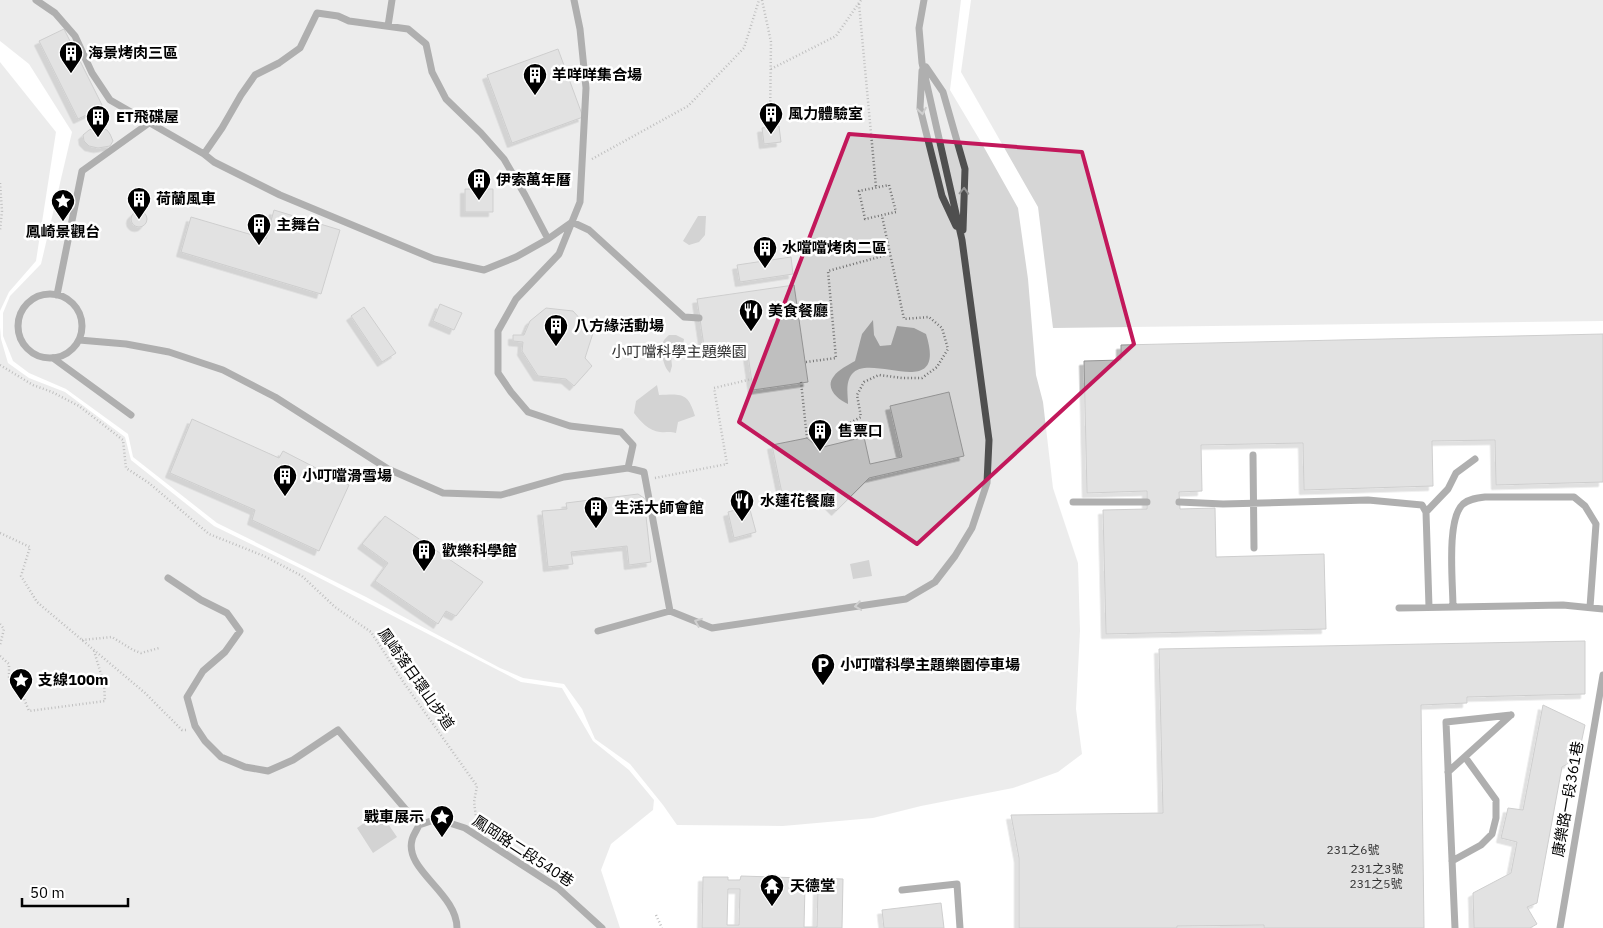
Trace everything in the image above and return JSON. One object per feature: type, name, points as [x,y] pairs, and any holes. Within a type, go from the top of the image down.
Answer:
[{"type":"lane","points":[[36,0],[55,13],[75,36],[92,73],[110,100],[204,154],[214,162],[280,195],[434,259],[484,270],[516,257],[548,239],[572,222]]},
{"type":"lane","points":[[388,26],[392,0]]},
{"type":"lane","points":[[574,0],[580,29],[586,88],[580,202],[559,254],[516,298],[498,331],[498,373],[528,412],[570,426],[621,432],[633,445],[628,468]]},
{"type":"lane","points":[[924,0],[919,28],[922,63],[920,108],[942,196],[962,240]]},
{"type":"lane","points":[[204,154],[255,75],[300,48],[317,13],[338,16],[349,21],[408,29],[426,44],[432,72],[446,99],[481,132],[504,159],[548,239]]},
{"type":"lane","points":[[598,632],[670,611],[712,628],[906,599],[934,582],[955,556],[972,528],[987,483],[989,440],[962,240],[922,63]]},
{"type":"lane","points":[[922,63],[943,92],[965,169],[962,240]]},
{"type":"lane","points":[[57,295],[82,171],[149,123]]},
{"type":"lane","points":[[572,222],[589,230],[684,317],[699,318]]},
{"type":"lane","points":[[57,295],[74,305],[79,313],[82,331],[79,340],[73,349],[64,355],[42,358],[24,345],[19,335],[18,324],[20,314],[27,304],[35,298],[57,295]]},
{"type":"lane","points":[[79,340],[126,344],[169,352],[223,370],[275,397],[388,469],[443,493],[501,495],[564,477],[628,468],[644,472],[670,611]]},
{"type":"lane","points":[[53,358],[130,414]]},
{"type":"lane","points":[[1253,455],[1254,548]]},
{"type":"lane","points":[[1426,512],[1448,489],[1456,473],[1475,459]]},
{"type":"lane","points":[[1453,607],[1452,536],[1454,522],[1459,509],[1474,498],[1505,497],[1574,497],[1585,506],[1596,524],[1590,607]]},
{"type":"lane","points":[[1179,502],[1223,504],[1368,500],[1422,505],[1426,512],[1429,607]]},
{"type":"lane","points":[[1073,502],[1147,502]]},
{"type":"lane","points":[[168,578],[201,600],[227,613],[240,630],[225,652],[203,671],[187,697],[195,726],[205,741],[222,757],[244,767],[268,770],[293,760],[338,730],[419,825],[411,840],[412,858],[450,903],[457,920],[457,928]]},
{"type":"lane","points":[[1399,608],[1563,605],[1603,609]]},
{"type":"lane","name":"康樂路一段361巷","points":[[1560,928],[1603,675]]},
{"type":"lane","points":[[1448,772],[1511,715],[1446,722],[1454,928]]},
{"type":"lane","points":[[1452,861],[1481,845],[1492,834],[1496,818],[1496,800],[1464,757]]},
{"type":"lane","name":"鳳岡路二段540巷","points":[[419,825],[438,819],[465,828],[558,888],[602,928]]},
{"type":"lane","points":[[902,890],[957,884],[960,928]]},
{"type":"path","points":[[582,164],[688,106],[744,48],[760,0]]},
{"type":"path","points":[[760,0],[771,42],[770,121]]},
{"type":"path","points":[[771,69],[836,36],[861,0]]},
{"type":"path","points":[[859,4],[876,188]]},
{"type":"path","points":[[0,183],[2,211],[0,230]]},
{"type":"path","points":[[889,185],[896,212],[882,216],[866,219],[859,191],[889,185]]},
{"type":"path","points":[[852,440],[850,424],[860,417],[857,395],[864,382],[879,375],[922,378],[937,367],[948,350],[942,328],[929,317],[904,319],[882,216]]},
{"type":"path","points":[[806,362],[836,358],[828,271],[890,254]]},
{"type":"path","name":"鳳崎落日環山步道","points":[[0,365],[33,385],[52,392],[79,406],[106,426],[122,440],[126,468],[149,483],[210,534],[264,556],[302,576],[336,607],[370,632],[477,786],[474,802],[477,824],[465,828]]},
{"type":"path","points":[[646,480],[726,464],[714,388],[752,379]]},
{"type":"path","points":[[801,382],[807,438]]},
{"type":"path","points":[[0,533],[30,547],[21,576],[37,602],[95,651],[104,684],[105,701],[29,711],[20,689],[9,677],[9,664],[0,656]]},
{"type":"path","points":[[59,620],[145,692],[182,730],[198,730]]},
{"type":"path","points":[[0,624],[4,629],[0,646]]},
{"type":"path","points":[[82,640],[112,637],[141,653],[159,648]]},
{"type":"path","points":[[656,915],[662,928]]},
{"type":"highlighted area","points":[[849,134],[1082,152],[1134,344],[917,544],[739,422]]},
{"type":"green space","name":"小叮噹科學主題樂園","points":[[0,0],[961,0],[950,90],[1018,208],[1028,279],[1036,375],[1043,402],[1053,488],[1078,563],[1080,631],[1076,709],[1082,754],[1058,772],[1013,788],[921,806],[873,818],[783,826],[677,825],[630,764],[595,739],[582,709],[564,684],[523,678],[500,668],[366,597],[217,523],[133,457],[128,434],[66,389],[29,373],[13,361],[3,336],[3,313],[10,296],[41,264],[72,132],[29,64],[0,41]]},
{"type":"green space","points":[[971,0],[1603,0],[1603,321],[1053,328],[1038,207],[961,72]]},
{"type":"green space","points":[[0,62],[56,132],[36,261],[9,292],[0,311]]},
{"type":"green space","points":[[0,327],[1,339],[8,363],[29,378],[65,392],[125,437],[131,460],[214,526],[308,572],[521,682],[562,688],[593,741],[629,770],[654,800],[653,810],[611,844],[601,870],[620,928],[0,928]]},
{"type":"shaded area","points":[[698,216],[706,216],[705,235],[699,242],[689,245],[683,241]]},
{"type":"shaded area","points":[[873,320],[874,335],[880,346],[891,345],[897,326],[914,328],[926,334],[930,355],[926,367],[917,371],[904,372],[874,368],[861,369],[852,374],[848,385],[848,404],[840,400],[831,389],[831,380],[843,368],[855,361],[862,334]]},
{"type":"shaded area","points":[[669,335],[676,335],[684,339],[680,350],[671,356],[672,366],[670,373],[664,363],[662,349],[663,341]]},
{"type":"shaded area","points":[[657,385],[659,395],[673,394],[683,396],[690,402],[695,416],[678,422],[676,433],[652,430],[634,413],[636,401]]},
{"type":"shaded area","points":[[869,560],[872,576],[853,579],[850,564]]},
{"type":"shaded area","points":[[380,812],[397,837],[373,853],[357,828]]},
{"type":"building","name":"海景烤肉三區","points":[[64,29],[103,107],[78,119],[39,41]]},
{"type":"building","name":"羊咩咩集合場","points":[[558,49],[583,117],[512,143],[487,75]]},
{"type":"building","name":"風力體驗室","points":[[779,126],[781,142],[764,144],[762,128]]},
{"type":"building","name":"ET飛碟屋","points":[[97,127],[107,130],[110,134],[113,141],[110,146],[98,148],[89,146],[84,141],[83,135]]},
{"type":"building","name":"伊索萬年曆","points":[[465,189],[493,189],[493,212],[465,212]]},
{"type":"building","name":"主舞台","points":[[274,210],[340,230],[321,294],[181,252],[191,217],[266,239]]},
{"type":"building","name":"荷蘭風車","points":[[139,211],[147,219],[139,227],[131,219]]},
{"type":"building","name":"水噹噹烤肉二區","points":[[791,257],[793,274],[740,282],[737,265]]},
{"type":"building","name":"美食餐廳","points":[[794,285],[808,382],[753,390],[747,347],[705,353],[697,299]]},
{"type":"building","points":[[440,304],[462,313],[454,330],[433,321]]},
{"type":"building","points":[[364,307],[396,353],[382,362],[351,316]]},
{"type":"building","name":"八方緣活動場","points":[[546,308],[573,311],[593,333],[585,358],[592,366],[574,386],[566,379],[538,376],[522,351],[523,342],[513,341],[513,335],[524,335],[530,321]]},
{"type":"building","points":[[1603,334],[1603,482],[1496,485],[1495,440],[1432,441],[1433,486],[1304,490],[1303,443],[1201,445],[1202,491],[1179,492],[1180,509],[1215,508],[1216,557],[1324,554],[1326,629],[1106,634],[1103,510],[1147,509],[1147,491],[1087,493],[1084,361],[1121,360],[1121,345]]},
{"type":"building","name":"售票口","points":[[949,392],[964,456],[869,478],[836,511],[821,496],[784,503],[772,445],[807,438],[819,448],[864,437],[870,464],[902,457],[890,406]]},
{"type":"building","name":"小叮噹滑雪場","points":[[192,419],[279,458],[283,451],[349,485],[319,551],[252,520],[255,510],[170,473]]},
{"type":"building","name":"生活大師會館","points":[[638,494],[644,498],[651,562],[629,565],[627,546],[571,552],[573,564],[548,567],[542,511],[567,509],[566,503]]},
{"type":"building","name":"水蓮花餐廳","points":[[749,506],[756,532],[734,538],[728,512]]},
{"type":"building","name":"歡樂科學館","points":[[385,516],[483,582],[456,616],[446,611],[438,624],[375,581],[388,563],[362,544]]},
{"type":"building","points":[[1585,641],[1585,694],[1467,697],[1467,703],[1421,705],[1424,928],[1264,928],[1264,925],[1177,926],[1177,928],[1019,928],[1019,858],[1011,815],[1163,813],[1159,649]]},
{"type":"building","points":[[1543,705],[1585,725],[1578,758],[1562,767],[1537,903],[1527,907],[1537,924],[1530,928],[1474,928],[1473,893],[1511,873],[1517,842],[1501,838],[1508,808],[1523,810]]},
{"type":"building","name":"天德堂","points":[[741,876],[803,878],[804,882],[816,882],[817,878],[843,879],[842,928],[702,928],[703,877],[728,877],[728,880],[740,880]],"holes":[[[805,886],[818,887],[817,927],[804,927]],[[728,889],[740,889],[739,925],[727,925]]]},
{"type":"building","points":[[941,903],[944,928],[884,928],[882,910]]},
{"type":"place","name":"海景烤肉三區","points":[[71,74]]},
{"type":"place","name":"羊咩咩集合場","points":[[535,96]]},
{"type":"place","name":"風力體驗室","points":[[771,135]]},
{"type":"place","name":"ET飛碟屋","points":[[98,138]]},
{"type":"place","name":"伊索萬年曆","points":[[479,201]]},
{"type":"place","name":"荷蘭風車","points":[[139,220]]},
{"type":"place","name":"鳳崎景觀台","points":[[63,222]]},
{"type":"place","name":"主舞台","points":[[259,246]]},
{"type":"place","name":"水噹噹烤肉二區","points":[[765,269]]},
{"type":"place","name":"美食餐廳","points":[[751,332]]},
{"type":"place","name":"八方緣活動場","points":[[556,347]]},
{"type":"place","name":"售票口","points":[[820,452]]},
{"type":"place","name":"小叮噹滑雪場","points":[[285,497]]},
{"type":"place","name":"水蓮花餐廳","points":[[742,522]]},
{"type":"place","name":"生活大師會館","points":[[596,529]]},
{"type":"place","name":"歡樂科學館","points":[[424,572]]},
{"type":"place","name":"小叮噹科學主題樂園停車場","points":[[823,686]]},
{"type":"place","name":"支線100m","points":[[21,701]]},
{"type":"place","name":"戰車展示","points":[[442,838]]},
{"type":"place","name":"天德堂","points":[[772,907]]}]
